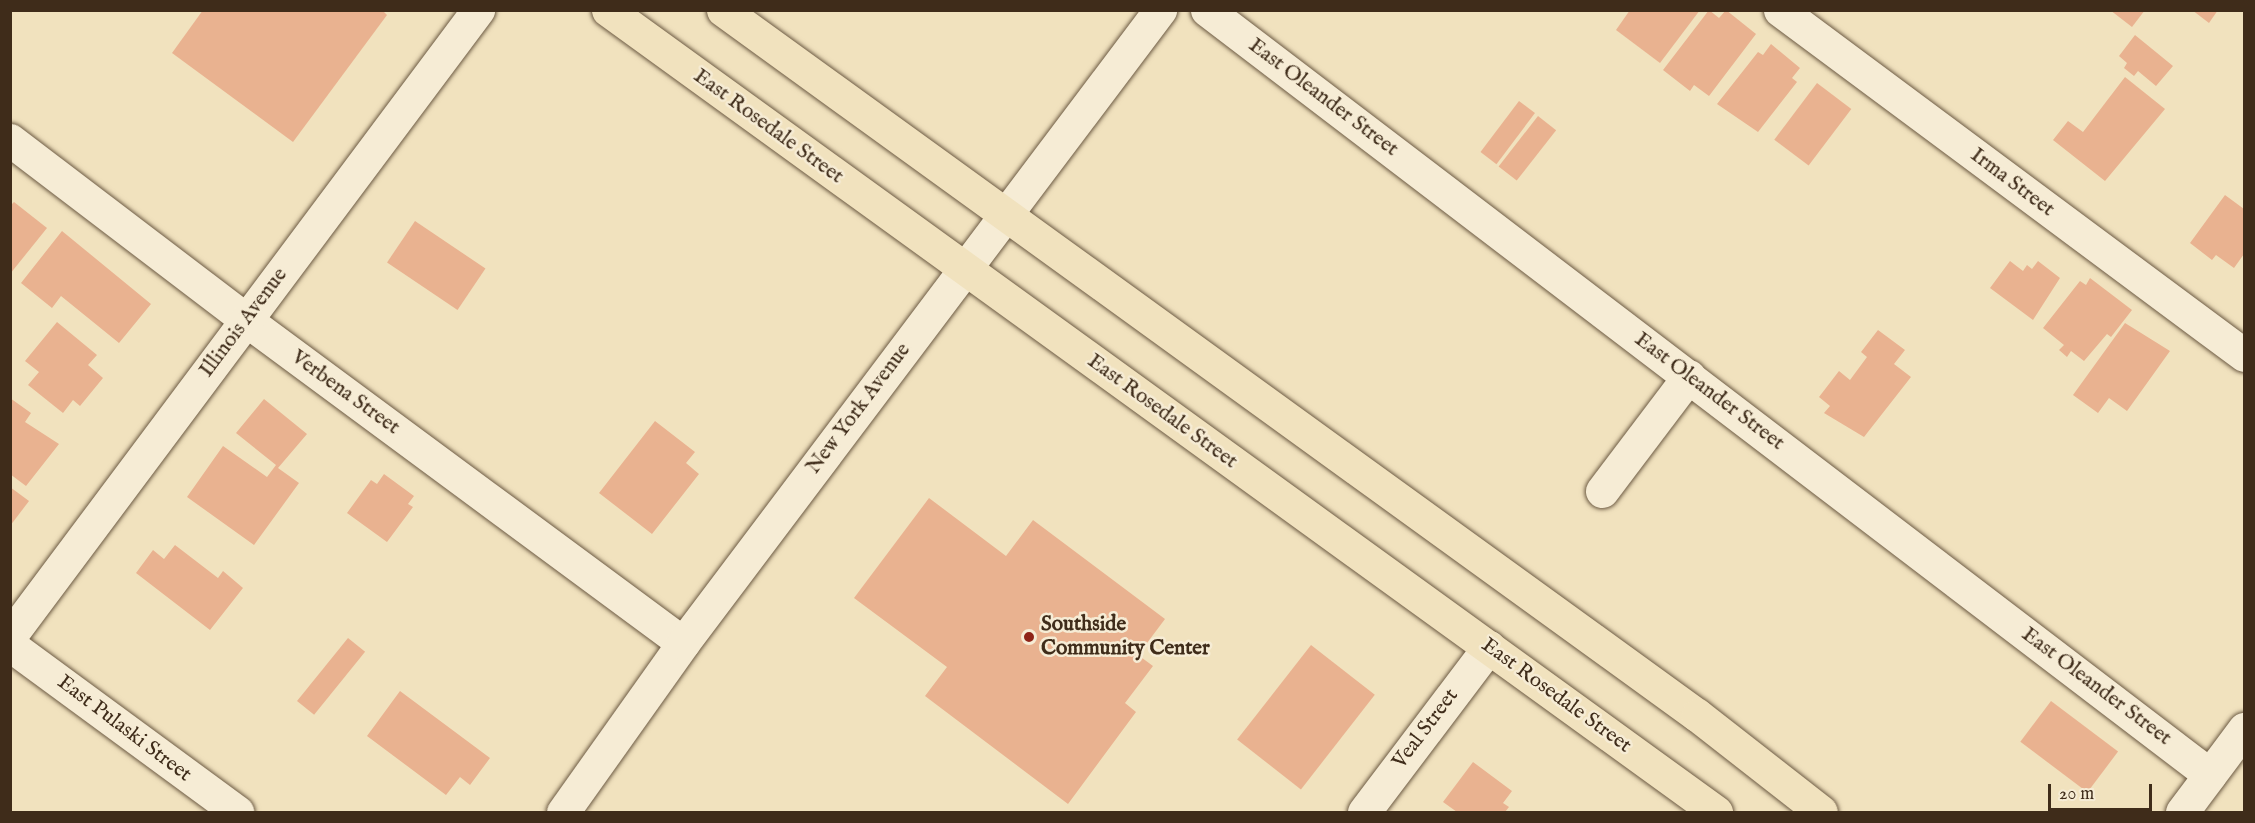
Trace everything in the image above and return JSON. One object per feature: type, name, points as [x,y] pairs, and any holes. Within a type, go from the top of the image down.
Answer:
[{"type":"main road","name":"East Rosedale Street","points":[[608,10],[1489,646],[1716,813]]},
{"type":"main road","points":[[723,10],[1697,715],[1821,813]]},
{"type":"street","name":"Illinois Avenue","points":[[10,636],[478,10]]},
{"type":"street","name":"New York Avenue","points":[[563,813],[683,643],[1160,10]]},
{"type":"street","name":"East Oleander Street","points":[[1207,10],[2210,775]]},
{"type":"street","name":"Irma Street","points":[[1780,10],[2244,355]]},
{"type":"street","name":"Verbena Street","points":[[10,140],[246,320],[683,643]]},
{"type":"street","points":[[1602,491],[1689,376]]},
{"type":"street","name":"East Pulaski Street","points":[[10,645],[237,813]]},
{"type":"street","name":"Veal Street","points":[[1364,813],[1489,646]]},
{"type":"street","points":[[2182,813],[2244,729]]},
{"type":"building","points":[[203,10],[382,10],[387,15],[293,142],[172,53]]},
{"type":"building","points":[[1630,10],[1700,10],[1660,63],[1616,30]]},
{"type":"building","points":[[1709,10],[1719,18],[1726,10],[1756,34],[1709,96],[1694,85],[1690,91],[1663,70]]},
{"type":"building","points":[[2110,10],[2145,10],[2132,27]]},
{"type":"building","points":[[2192,10],[2218,10],[2209,23]]},
{"type":"building","points":[[2135,35],[2173,66],[2156,86],[2138,71],[2134,76],[2124,68],[2127,63],[2119,56]]},
{"type":"building","points":[[1771,44],[1800,68],[1792,78],[1797,82],[1758,132],[1717,104],[1758,52],[1763,55]]},
{"type":"building","points":[[2125,77],[2165,109],[2105,181],[2053,140],[2068,121],[2083,132]]},
{"type":"building","points":[[1817,83],[1851,109],[1809,166],[1774,140]]},
{"type":"building","points":[[1519,101],[1535,113],[1496,164],[1480,152]]},
{"type":"building","points":[[1538,116],[1556,130],[1517,181],[1499,166]]},
{"type":"building","points":[[2225,195],[2244,209],[2244,254],[2234,268],[2216,255],[2212,260],[2190,243]]},
{"type":"building","points":[[14,202],[47,228],[10,274],[10,206]]},
{"type":"building","points":[[415,221],[485,269],[458,310],[387,262]]},
{"type":"building","points":[[62,231],[151,304],[119,343],[61,296],[52,308],[21,283]]},
{"type":"building","points":[[2010,261],[2023,271],[2027,265],[2032,269],[2038,261],[2060,278],[2033,320],[1990,288]]},
{"type":"building","points":[[2090,278],[2132,310],[2111,337],[2107,334],[2084,361],[2071,351],[2067,357],[2059,350],[2064,345],[2043,328],[2080,281],[2086,285]]},
{"type":"building","points":[[57,322],[97,355],[88,365],[103,378],[80,406],[73,400],[63,413],[28,385],[39,372],[25,361]]},
{"type":"building","points":[[2125,323],[2170,351],[2127,411],[2109,398],[2098,413],[2073,395]]},
{"type":"building","points":[[1878,330],[1905,350],[1894,364],[1911,377],[1864,437],[1824,413],[1830,406],[1819,397],[1839,371],[1850,380],[1867,357],[1861,352]]},
{"type":"building","points":[[10,398],[31,413],[25,422],[59,444],[26,486],[10,474]]},
{"type":"building","points":[[264,399],[307,434],[278,468],[299,483],[254,545],[187,497],[223,446],[267,477],[276,465],[236,433]]},
{"type":"building","points":[[655,421],[695,452],[686,463],[699,474],[652,534],[599,493]]},
{"type":"building","points":[[384,474],[414,496],[408,504],[413,507],[387,542],[347,513],[371,480],[377,484]]},
{"type":"building","points":[[10,487],[29,501],[10,526]]},
{"type":"building","name":"Southside Community Center","points":[[929,498],[1006,556],[1033,520],[1165,619],[1138,655],[1153,666],[1125,703],[1136,712],[1068,804],[925,696],[947,667],[854,598]]},
{"type":"building","points":[[175,545],[218,578],[223,571],[243,588],[210,630],[136,573],[153,550],[164,559]]},
{"type":"building","points":[[348,638],[365,652],[314,715],[297,701]]},
{"type":"building","points":[[1311,645],[1375,695],[1301,789],[1237,740]]},
{"type":"building","points":[[400,691],[490,758],[470,785],[460,777],[446,795],[367,736]]},
{"type":"building","points":[[2051,701],[2118,752],[2087,792],[2020,742]]},
{"type":"building","points":[[1473,762],[1512,791],[1503,803],[1509,807],[1505,812],[1457,812],[1443,802]]},
{"type":"place","name":"Southside Community Center","points":[[1029,637]]}]
